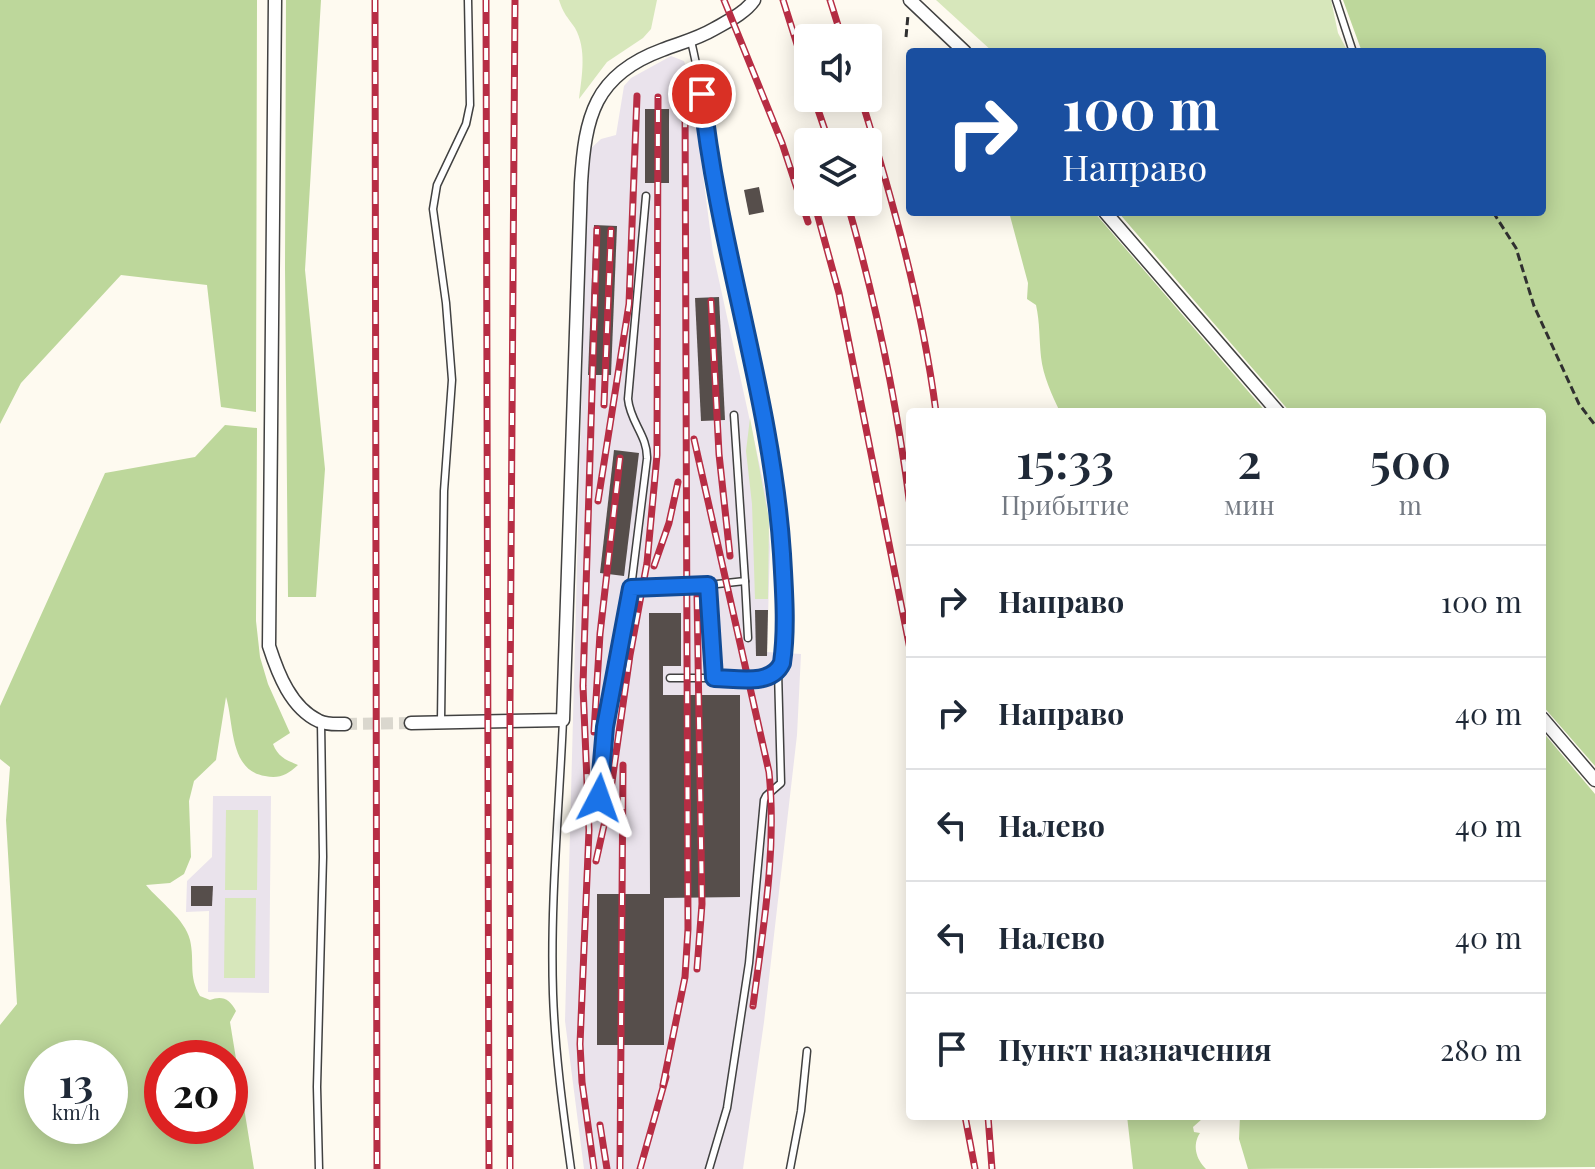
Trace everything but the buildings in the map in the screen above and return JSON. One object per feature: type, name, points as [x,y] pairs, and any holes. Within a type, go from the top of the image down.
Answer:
[{"type":"street","points":[[275,0],[268,633],[277,669],[302,709],[321,722],[345,724]]},
{"type":"street","points":[[411,723],[563,720],[581,183],[586,128],[595,103],[619,72],[651,54],[691,41],[748,8],[754,0]]},
{"type":"street","points":[[909,7],[960,48]]},
{"type":"street","points":[[1108,216],[1275,408]]},
{"type":"street","points":[[1546,723],[1595,780]]},
{"type":"lane","points":[[441,721],[444,491],[452,380],[446,303],[433,209],[437,185],[466,124],[470,105],[468,0]]},
{"type":"lane","points":[[1336,0],[1352,48]]},
{"type":"lane","points":[[691,41],[723,230],[778,501],[783,578],[783,652],[778,671],[781,783],[764,800],[749,963],[727,1108],[709,1169]]},
{"type":"lane","points":[[599,798],[605,727],[631,588],[648,449],[646,439],[630,413],[628,399],[646,196]]},
{"type":"lane","points":[[734,415],[748,638]]},
{"type":"lane","points":[[631,588],[745,581]]},
{"type":"lane","points":[[708,585],[714,678]]},
{"type":"lane","points":[[670,678],[765,678],[778,671]]},
{"type":"lane","points":[[563,720],[553,994],[557,1059],[571,1169]]},
{"type":"lane","points":[[319,1169],[317,1087],[323,857],[321,722]]},
{"type":"lane","points":[[790,1169],[801,1111],[807,1051]]},
{"type":"path","points":[[906,37],[909,7]]},
{"type":"path","points":[[1496,216],[1516,248],[1534,306],[1579,404],[1595,425]]},
{"type":"shaded area","points":[[671,56],[684,61],[691,81],[713,253],[766,494],[770,547],[767,652],[801,654],[797,735],[764,1022],[743,1169],[584,1169],[565,1021],[588,151],[601,139],[616,135],[624,86],[631,78]]},
{"type":"shaded area","points":[[213,796],[271,796],[269,993],[208,992],[209,911],[186,912],[187,881],[212,857]]},
{"type":"green space","points":[[0,0],[257,0],[256,412],[221,407],[207,285],[121,275],[21,383],[0,424]]},
{"type":"green space","points":[[286,0],[321,0],[305,270],[325,469],[316,597],[288,597]]},
{"type":"green space","points":[[559,0],[657,0],[651,29],[643,38],[607,62],[579,99],[583,63],[581,45]]},
{"type":"green space","points":[[936,0],[1331,0],[1338,33],[1346,48],[989,48]]},
{"type":"green space","points":[[1343,0],[1595,0],[1595,766],[1546,710],[1546,408],[1287,408],[1121,216],[1546,216],[1546,48],[1361,48]]},
{"type":"green space","points":[[1010,216],[1097,216],[1263,408],[1058,408],[1044,371],[1036,305],[1027,299],[1028,283]]},
{"type":"green space","points":[[750,418],[769,519],[768,599],[755,599],[752,504],[746,451]]},
{"type":"green space","points":[[225,425],[257,428],[256,621],[260,657],[268,684],[290,733],[273,744],[280,755],[298,765],[286,774],[275,777],[253,772],[245,765],[235,744],[226,697],[216,760],[194,781],[189,801],[191,857],[184,874],[170,883],[146,885],[178,918],[187,932],[194,982],[200,996],[210,1000],[225,999],[236,1011],[230,1022],[233,1040],[144,1040],[144,1144],[248,1144],[248,1132],[254,1169],[0,1169],[0,1025],[17,1004],[6,820],[10,767],[0,759],[0,706],[105,473],[195,457]]},
{"type":"green space","points":[[1546,736],[1595,794],[1595,1167],[1248,1169],[1239,1139],[1240,1120],[1546,1120]]},
{"type":"green space","points":[[226,810],[258,810],[257,890],[225,890]]},
{"type":"green space","points":[[225,898],[256,898],[255,978],[224,978]]},
{"type":"green space","points":[[1127,1120],[1201,1120],[1193,1127],[1194,1132],[1200,1133],[1196,1152],[1206,1169],[1133,1169]]},
{"type":"tunnel","points":[[345,724],[411,723]]},
{"type":"railway","points":[[375,0],[377,1169]]},
{"type":"railway","points":[[486,0],[489,1169]]},
{"type":"railway","points":[[510,1169],[515,0]]},
{"type":"railway","points":[[724,0],[782,143],[808,222]]},
{"type":"railway","points":[[783,0],[794,35]]},
{"type":"railway","points":[[830,0],[838,24]]},
{"type":"railway","points":[[598,501],[629,304],[637,96]]},
{"type":"railway","points":[[596,861],[609,803],[630,655],[647,563],[657,455],[658,97]]},
{"type":"railway","points":[[663,1085],[685,977],[688,929],[685,98]]},
{"type":"railway","points":[[819,112],[824,128]]},
{"type":"railway","points":[[865,112],[905,254],[923,332],[935,408]]},
{"type":"railway","points":[[818,216],[839,293],[906,629]]},
{"type":"railway","points":[[851,216],[884,353],[906,478]]},
{"type":"railway","points":[[594,1169],[580,1044],[589,830],[583,686],[597,229]]},
{"type":"railway","points":[[604,405],[611,230]]},
{"type":"railway","points":[[711,301],[719,454],[730,556]]},
{"type":"railway","points":[[694,439],[769,772],[770,860],[753,1006]]},
{"type":"railway","points":[[594,732],[600,634],[620,458]]},
{"type":"railway","points":[[654,566],[669,523],[678,482]]},
{"type":"railway","points":[[697,594],[702,904],[697,969]]},
{"type":"railway","points":[[620,1169],[623,765]]},
{"type":"railway","points":[[640,1169],[666,1077]]},
{"type":"railway","points":[[966,1120],[975,1169]]},
{"type":"railway","points":[[988,1120],[992,1169]]},
{"type":"railway","points":[[600,1125],[607,1169]]},
{"type":"route","points":[[599,798],[605,727],[631,588],[708,585],[714,678],[765,678],[778,671],[782,663],[783,578],[778,501],[772,459],[723,230],[702,94]]}]
